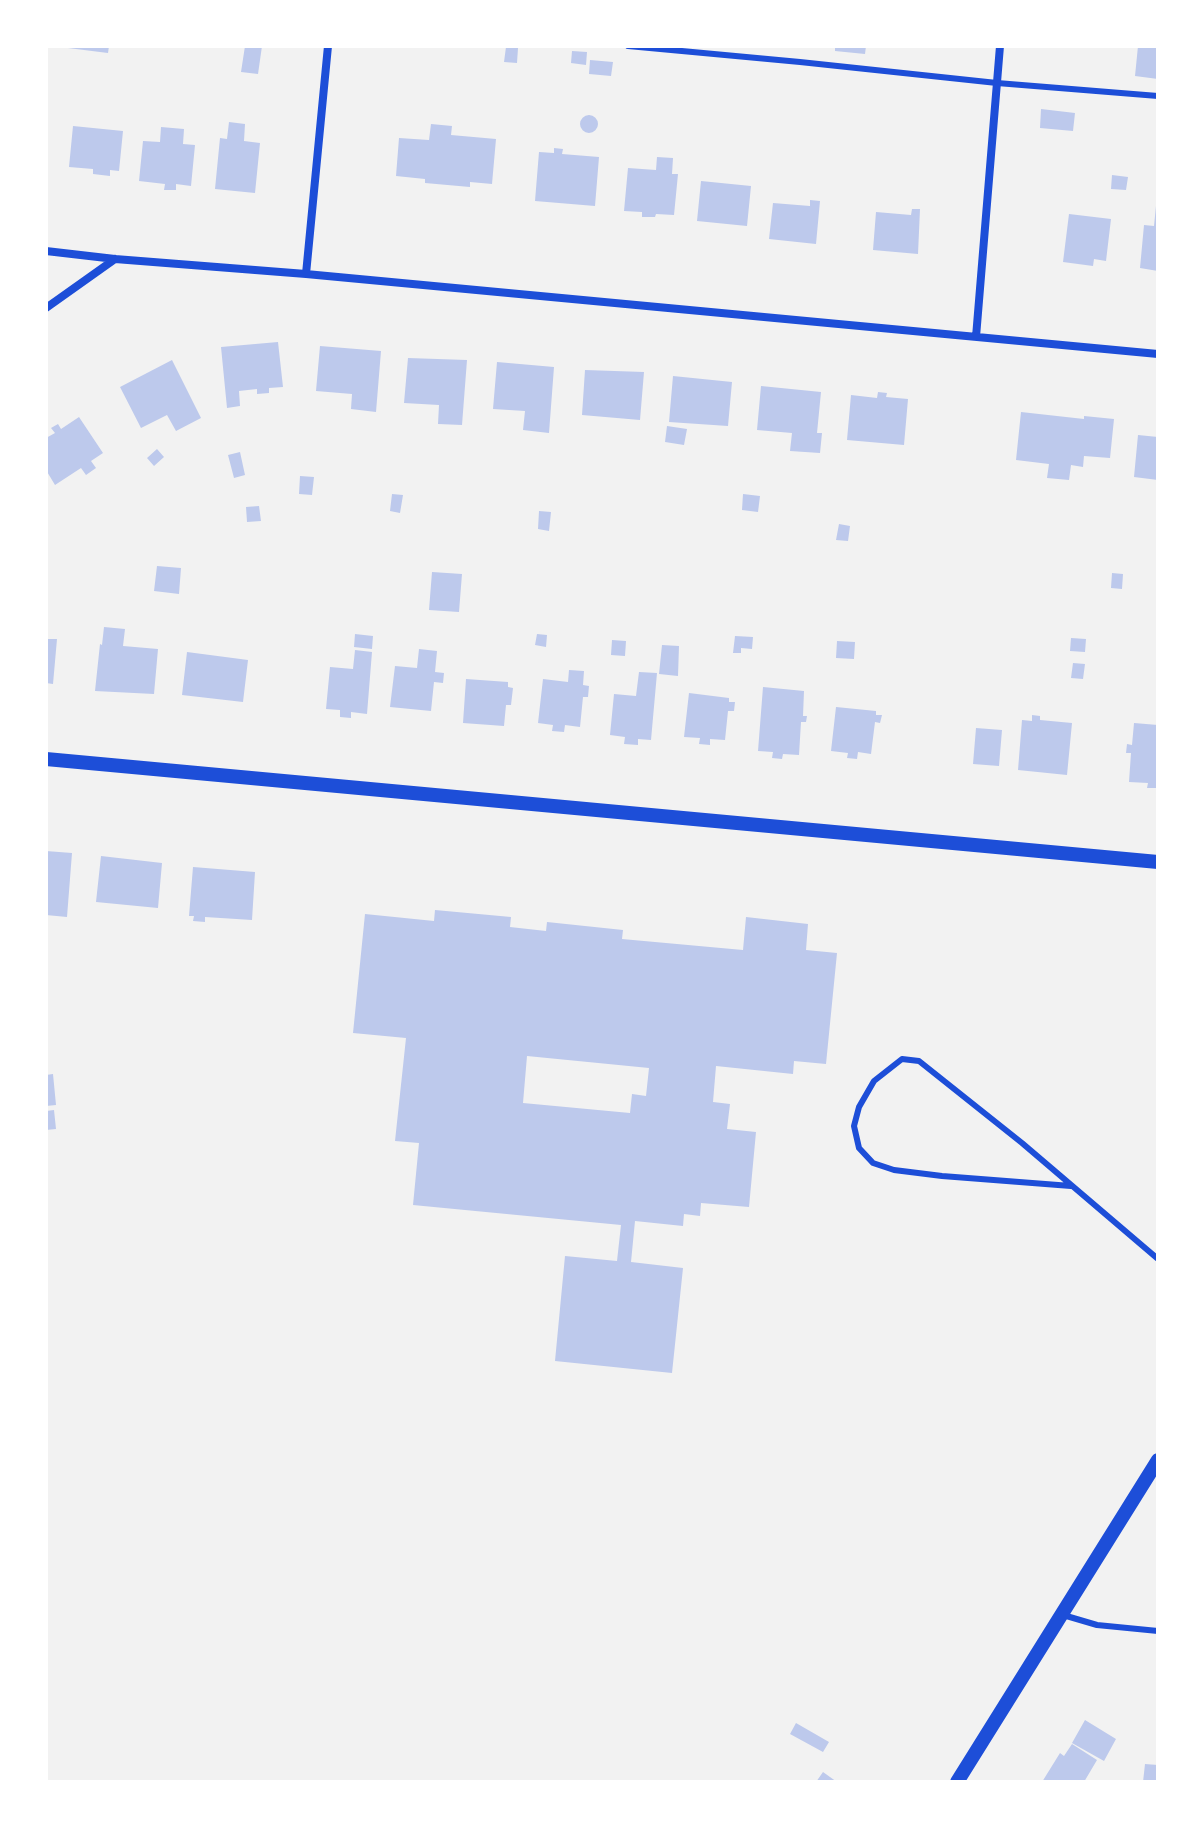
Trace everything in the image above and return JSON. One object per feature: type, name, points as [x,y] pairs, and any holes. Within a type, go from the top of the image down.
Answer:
[{"type":"street","points":[[306,274],[328,46]]},
{"type":"street","points":[[976,337],[1000,46]]},
{"type":"street","points":[[46,251],[1158,354]]},
{"type":"street","points":[[46,308],[115,259]]},
{"type":"street","points":[[46,759],[1158,862]]},
{"type":"street","points":[[957,1782],[1158,1460]]},
{"type":"lane","points":[[628,46],[1158,96]]},
{"type":"lane","points":[[1071,1186],[894,1170],[873,1163],[859,1148],[854,1126],[859,1107],[874,1081],[902,1059],[919,1061],[1022,1143],[1158,1259]]},
{"type":"lane","points":[[1062,1614],[1097,1625],[1158,1631]]},
{"type":"building","points":[[68,46],[109,46],[108,53]]},
{"type":"building","points":[[245,46],[262,46],[258,74],[241,72]]},
{"type":"building","points":[[835,46],[866,46],[865,54],[835,51]]},
{"type":"building","points":[[1138,46],[1158,46],[1158,79],[1135,76]]},
{"type":"building","points":[[506,47],[518,48],[517,63],[504,62]]},
{"type":"building","points":[[572,51],[587,52],[586,65],[571,63]]},
{"type":"building","points":[[590,60],[613,62],[611,76],[589,74]]},
{"type":"building","points":[[1041,109],[1075,113],[1073,131],[1040,128]]},
{"type":"building","points":[[589,115],[598,124],[589,133],[580,124]]},
{"type":"building","points":[[229,122],[245,124],[244,141],[260,143],[255,193],[215,189],[220,138],[227,139]]},
{"type":"building","points":[[431,124],[452,126],[451,135],[496,139],[492,184],[470,182],[470,187],[425,183],[425,179],[396,176],[399,138],[429,140]]},
{"type":"building","points":[[73,126],[123,131],[119,171],[110,170],[110,176],[93,174],[93,169],[69,167]]},
{"type":"building","points":[[161,127],[184,129],[183,144],[195,145],[191,186],[176,184],[176,190],[164,190],[165,184],[139,181],[143,141],[160,142]]},
{"type":"building","points":[[554,148],[563,149],[562,154],[599,157],[595,206],[535,201],[539,152],[554,153]]},
{"type":"building","points":[[657,157],[673,158],[672,174],[678,174],[674,215],[642,217],[642,212],[624,211],[628,168],[656,170]]},
{"type":"building","points":[[1112,175],[1128,177],[1126,190],[1111,189]]},
{"type":"building","points":[[701,181],[751,186],[747,226],[697,221]]},
{"type":"building","points":[[810,200],[820,201],[816,244],[769,239],[773,203],[810,206]]},
{"type":"building","points":[[1156,206],[1158,271],[1140,268],[1144,225],[1154,226]]},
{"type":"building","points":[[912,209],[920,209],[918,254],[873,250],[876,212],[911,215]]},
{"type":"building","points":[[1069,214],[1111,219],[1106,261],[1094,259],[1093,266],[1063,262]]},
{"type":"building","points":[[278,342],[283,387],[269,388],[269,393],[257,394],[257,389],[239,391],[240,406],[227,408],[221,347]]},
{"type":"building","points":[[320,346],[381,351],[376,412],[351,409],[352,394],[316,391]]},
{"type":"building","points":[[408,358],[467,360],[462,425],[438,424],[439,405],[404,403]]},
{"type":"building","points":[[172,360],[201,418],[176,431],[167,415],[141,428],[120,387]]},
{"type":"building","points":[[497,362],[554,367],[549,433],[523,430],[525,411],[493,409]]},
{"type":"building","points":[[585,370],[644,372],[640,420],[582,415]]},
{"type":"building","points":[[673,376],[732,382],[728,426],[669,422]]},
{"type":"building","points":[[761,386],[821,392],[817,433],[822,433],[820,453],[790,451],[792,433],[757,430]]},
{"type":"building","points":[[878,392],[887,393],[886,397],[908,399],[904,445],[847,440],[851,395],[877,398]]},
{"type":"building","points":[[1021,412],[1114,419],[1110,458],[1084,456],[1083,467],[1071,465],[1069,480],[1047,478],[1049,464],[1016,460]]},
{"type":"building","points":[[79,417],[103,453],[91,461],[96,468],[86,475],[81,468],[55,485],[46,470],[46,438],[55,433],[51,428],[58,424],[61,429]]},
{"type":"building","points":[[667,426],[687,429],[684,445],[665,442]]},
{"type":"building","points":[[1138,435],[1158,437],[1158,480],[1134,477]]},
{"type":"building","points":[[157,449],[164,457],[154,466],[147,458]]},
{"type":"building","points":[[240,452],[245,475],[234,478],[228,455]]},
{"type":"building","points":[[300,476],[314,477],[312,495],[299,494]]},
{"type":"building","points":[[392,494],[403,495],[400,513],[390,511]]},
{"type":"building","points":[[743,494],[760,496],[758,512],[742,510]]},
{"type":"building","points":[[259,506],[261,521],[247,522],[246,507]]},
{"type":"building","points":[[539,511],[551,512],[549,531],[538,529]]},
{"type":"building","points":[[839,524],[850,526],[848,541],[836,540]]},
{"type":"building","points":[[157,566],[181,568],[179,594],[154,591]]},
{"type":"building","points":[[432,572],[462,574],[459,612],[429,610]]},
{"type":"building","points":[[1112,573],[1123,574],[1122,589],[1111,588]]},
{"type":"building","points":[[104,627],[125,629],[123,646],[158,649],[154,694],[95,691]]},
{"type":"building","points":[[355,634],[373,636],[372,649],[354,647]]},
{"type":"building","points":[[537,634],[547,635],[546,647],[535,645]]},
{"type":"building","points":[[735,636],[753,637],[752,649],[741,648],[741,653],[733,653]]},
{"type":"building","points":[[1071,638],[1086,639],[1085,652],[1070,651]]},
{"type":"building","points":[[46,639],[57,639],[53,684],[46,683]]},
{"type":"building","points":[[612,640],[626,641],[625,656],[611,655]]},
{"type":"building","points":[[837,641],[855,642],[854,659],[836,658]]},
{"type":"building","points":[[662,645],[679,646],[678,676],[659,674]]},
{"type":"building","points":[[419,649],[437,651],[435,672],[444,673],[443,683],[434,682],[431,711],[390,707],[395,666],[417,668]]},
{"type":"building","points":[[355,650],[372,652],[367,714],[351,712],[351,718],[340,717],[340,710],[326,709],[330,667],[353,669]]},
{"type":"building","points":[[187,652],[248,660],[243,702],[182,695]]},
{"type":"building","points":[[1073,663],[1085,664],[1083,679],[1071,678]]},
{"type":"building","points":[[569,670],[584,671],[583,685],[589,686],[588,697],[583,697],[580,727],[565,725],[564,732],[552,731],[553,725],[538,723],[543,679],[568,682]]},
{"type":"building","points":[[639,672],[657,673],[651,740],[638,739],[638,745],[624,744],[625,737],[610,735],[614,694],[636,696]]},
{"type":"building","points":[[466,679],[508,682],[508,687],[513,688],[511,705],[506,705],[504,726],[463,723]]},
{"type":"building","points":[[763,687],[804,691],[803,716],[807,716],[806,722],[801,722],[799,755],[783,754],[782,759],[772,758],[773,752],[758,751]]},
{"type":"building","points":[[689,693],[729,698],[729,702],[735,702],[734,711],[728,711],[725,740],[710,739],[710,745],[699,744],[700,738],[684,737]]},
{"type":"building","points":[[836,707],[876,711],[876,715],[882,715],[880,723],[875,722],[871,754],[858,752],[857,759],[847,758],[848,753],[831,751]]},
{"type":"building","points":[[1032,715],[1040,716],[1040,720],[1072,723],[1067,775],[1018,770],[1022,720],[1032,721]]},
{"type":"building","points":[[1134,723],[1158,725],[1158,788],[1147,788],[1148,783],[1129,782],[1131,753],[1126,753],[1127,744],[1132,745]]},
{"type":"building","points":[[976,728],[1002,730],[999,766],[973,764]]},
{"type":"building","points":[[46,851],[72,853],[67,917],[46,915]]},
{"type":"building","points":[[101,856],[162,863],[158,908],[96,902]]},
{"type":"building","points":[[193,867],[255,872],[252,920],[205,917],[205,922],[193,921],[194,916],[189,916]]},
{"type":"building","points":[[435,910],[511,917],[510,927],[546,931],[547,922],[623,930],[622,939],[743,950],[746,917],[808,924],[806,950],[837,953],[826,1064],[794,1061],[793,1074],[716,1066],[713,1102],[730,1104],[727,1129],[756,1132],[749,1207],[701,1203],[700,1216],[684,1214],[683,1226],[635,1221],[631,1262],[683,1268],[672,1373],[555,1361],[565,1256],[617,1261],[621,1225],[413,1205],[419,1143],[395,1141],[406,1038],[353,1033],[365,914],[434,921]],"holes":[[[527,1056],[649,1068],[646,1096],[632,1094],[630,1113],[523,1103]]]},
{"type":"building","points":[[53,1074],[56,1105],[46,1106],[46,1075]]},
{"type":"building","points":[[54,1110],[56,1129],[46,1130],[46,1111]]},
{"type":"building","points":[[1085,1720],[1116,1739],[1104,1761],[1072,1743]]},
{"type":"building","points":[[796,1723],[829,1742],[823,1752],[790,1734]]},
{"type":"building","points":[[1072,1744],[1097,1760],[1084,1782],[1042,1782],[1060,1753],[1064,1756]]},
{"type":"building","points":[[1145,1764],[1158,1765],[1158,1782],[1143,1782]]},
{"type":"building","points":[[823,1772],[837,1782],[816,1782]]}]
